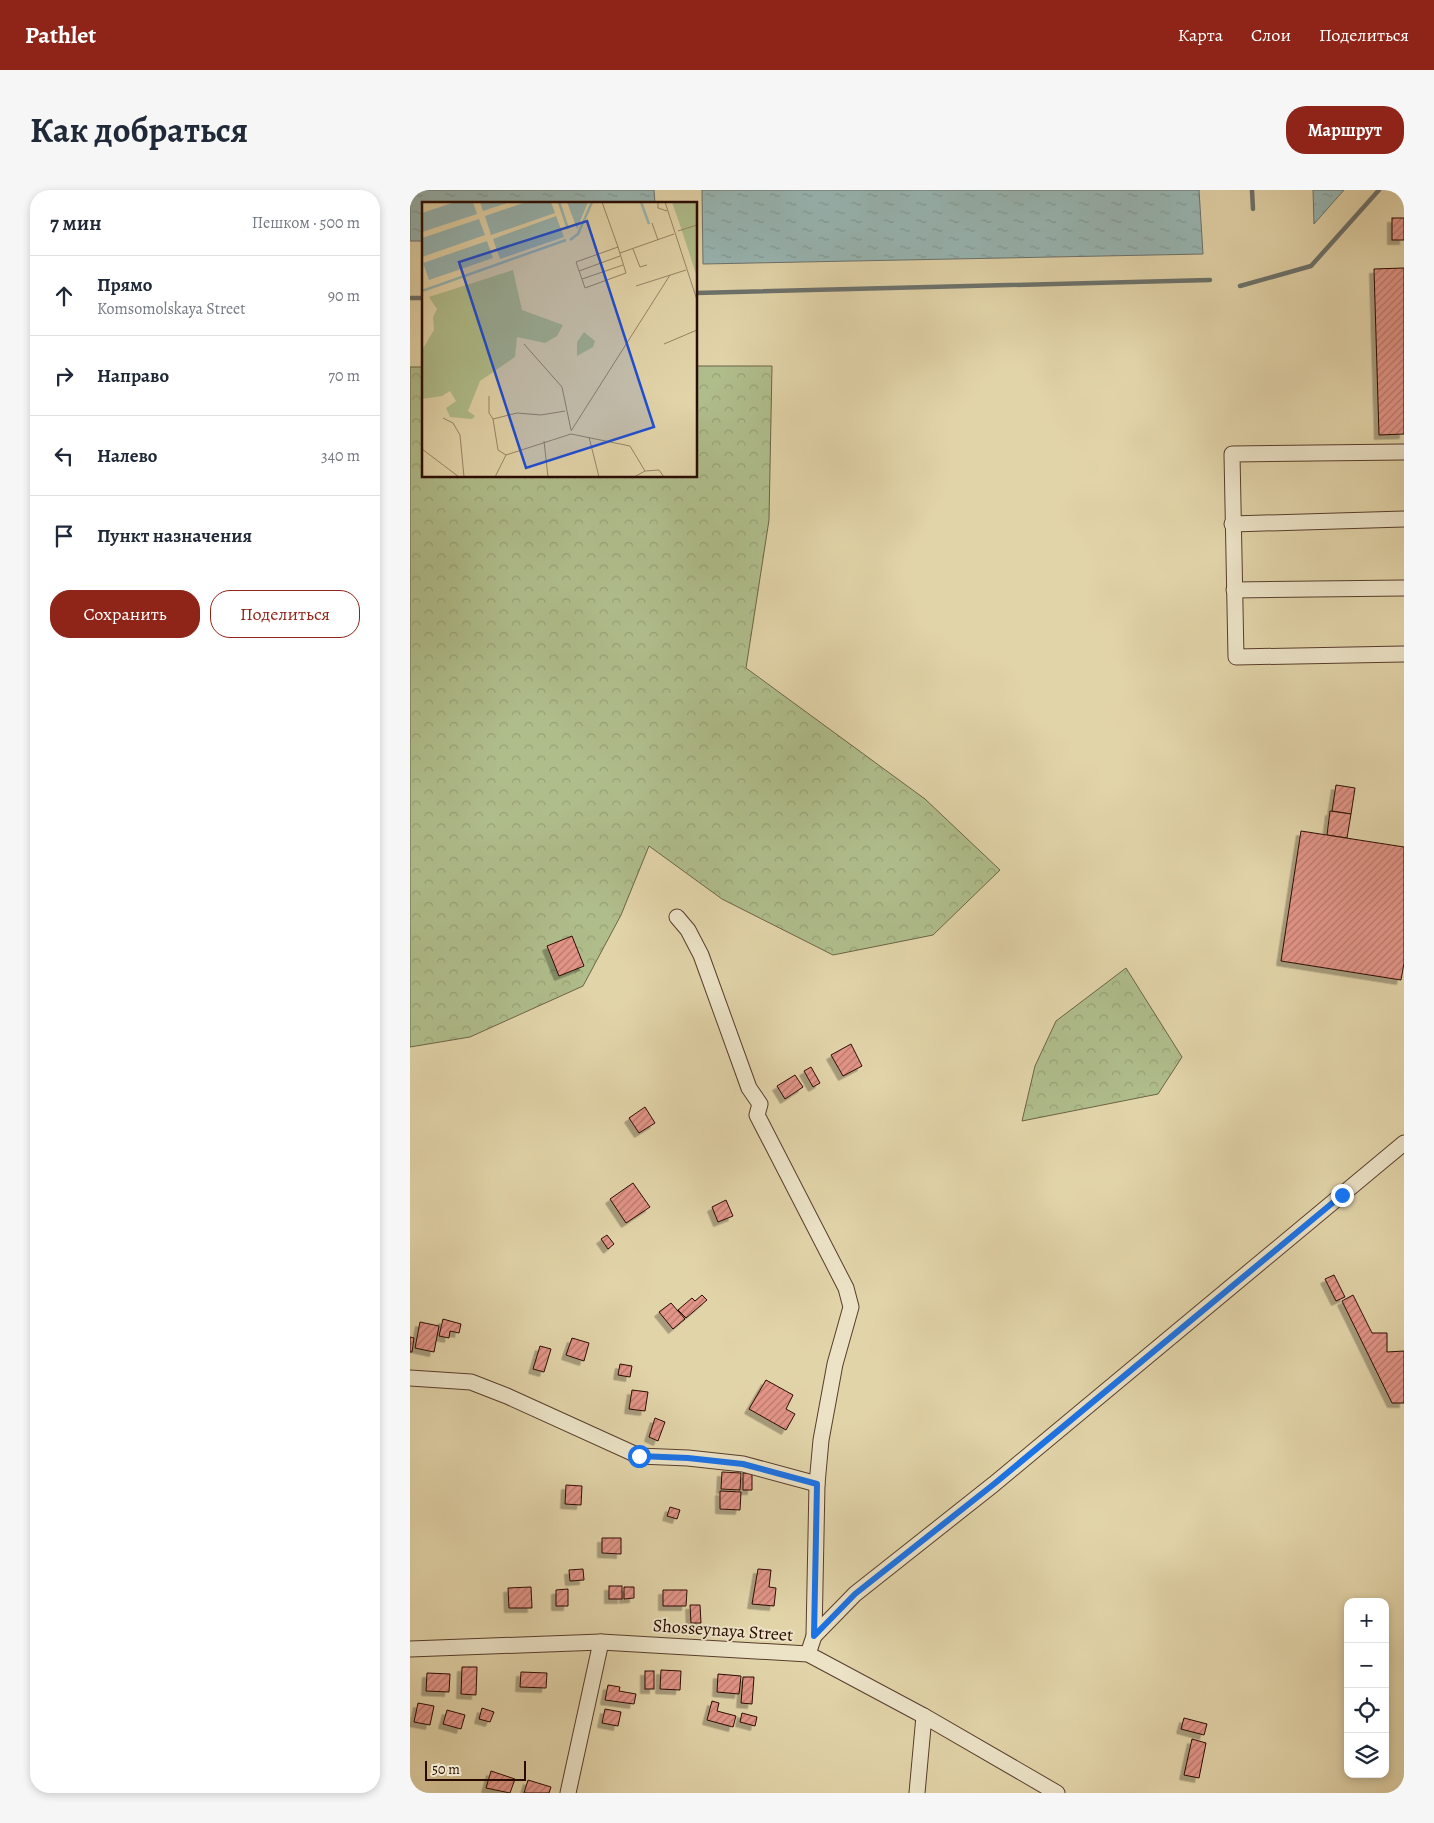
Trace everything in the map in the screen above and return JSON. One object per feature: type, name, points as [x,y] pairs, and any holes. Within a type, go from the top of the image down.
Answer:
[{"type":"street","points":[[1404,452],[1232,454],[1236,658],[1404,654]]},
{"type":"street","points":[[1232,524],[1404,519]]},
{"type":"street","points":[[1234,590],[1404,588]]},
{"type":"street","points":[[677,917],[688,930],[701,955],[749,1088],[760,1104],[757,1115],[846,1288],[851,1307],[835,1364],[821,1440],[817,1484],[814,1636],[808,1654]]},
{"type":"street","points":[[814,1636],[855,1594],[1002,1478],[1404,1143]]},
{"type":"street","points":[[410,1378],[471,1382],[507,1396],[639,1456],[688,1458],[743,1464],[817,1484]]},
{"type":"street","points":[[568,1793],[601,1642]]},
{"type":"street","name":"Shosseynaya Street","points":[[410,1649],[601,1642],[808,1654],[924,1716],[1057,1793]]},
{"type":"street","points":[[917,1793],[924,1716]]},
{"type":"green space","points":[[698,366],[772,366],[769,520],[746,668],[925,799],[1000,870],[933,935],[833,955],[722,899],[649,846],[621,915],[583,986],[470,1037],[410,1047],[410,367],[422,367],[422,478],[698,478]]},
{"type":"green space","points":[[1126,968],[1182,1057],[1158,1094],[1022,1121],[1035,1066],[1056,1021]]},
{"type":"water","points":[[410,190],[654,190],[655,202],[422,202],[422,241],[410,241]]},
{"type":"water","points":[[702,190],[1199,190],[1203,254],[703,264]]},
{"type":"water","points":[[1313,190],[1344,190],[1314,224]]},
{"type":"building","points":[[1392,218],[1404,218],[1404,240],[1392,240]]},
{"type":"building","points":[[1404,268],[1404,434],[1379,435],[1374,269]]},
{"type":"building","points":[[1336,785],[1355,788],[1351,814],[1332,811]]},
{"type":"building","points":[[1330,811],[1351,814],[1347,838],[1327,835]]},
{"type":"building","points":[[1301,831],[1404,847],[1404,963],[1401,980],[1281,961]]},
{"type":"building","points":[[572,936],[584,966],[559,976],[547,946]]},
{"type":"building","points":[[851,1044],[862,1066],[843,1076],[831,1055]]},
{"type":"building","points":[[811,1067],[820,1083],[813,1087],[804,1071]]},
{"type":"building","points":[[795,1075],[803,1087],[785,1099],[777,1086]]},
{"type":"building","points":[[645,1107],[655,1123],[639,1133],[629,1118]]},
{"type":"building","points":[[633,1183],[650,1207],[626,1223],[610,1199]]},
{"type":"building","points":[[726,1200],[733,1216],[718,1222],[712,1207]]},
{"type":"building","points":[[607,1235],[614,1244],[608,1249],[601,1239]]},
{"type":"building","points":[[1334,1275],[1345,1297],[1336,1301],[1325,1279]]},
{"type":"building","points":[[702,1295],[707,1300],[686,1318],[678,1310],[692,1298],[695,1301]]},
{"type":"building","points":[[1353,1295],[1372,1333],[1387,1333],[1387,1352],[1404,1351],[1404,1403],[1392,1403],[1342,1301]]},
{"type":"building","points":[[671,1303],[685,1319],[673,1329],[659,1312]]},
{"type":"building","points":[[443,1319],[461,1324],[459,1333],[450,1331],[449,1338],[439,1336]]},
{"type":"building","points":[[420,1322],[439,1326],[434,1352],[415,1348]]},
{"type":"building","points":[[410,1337],[414,1338],[412,1352],[410,1352]]},
{"type":"building","points":[[572,1338],[589,1343],[584,1361],[566,1355]]},
{"type":"building","points":[[540,1346],[551,1349],[544,1372],[533,1369]]},
{"type":"building","points":[[620,1364],[632,1366],[630,1377],[618,1375]]},
{"type":"building","points":[[766,1380],[793,1395],[786,1409],[795,1414],[786,1430],[749,1409]]},
{"type":"building","points":[[632,1390],[648,1392],[645,1411],[629,1409]]},
{"type":"building","points":[[655,1418],[665,1422],[658,1441],[649,1437]]},
{"type":"building","points":[[722,1472],[741,1473],[740,1490],[721,1489]]},
{"type":"building","points":[[743,1473],[752,1474],[752,1490],[743,1490]]},
{"type":"building","points":[[566,1485],[582,1486],[581,1505],[565,1504]]},
{"type":"building","points":[[720,1491],[741,1492],[740,1510],[720,1509]]},
{"type":"building","points":[[670,1507],[680,1510],[677,1519],[667,1516]]},
{"type":"building","points":[[602,1538],[621,1538],[621,1554],[602,1553]]},
{"type":"building","points":[[583,1569],[584,1580],[570,1581],[569,1570]]},
{"type":"building","points":[[758,1569],[771,1570],[769,1587],[776,1588],[774,1606],[752,1604]]},
{"type":"building","points":[[609,1586],[622,1586],[622,1599],[609,1599]]},
{"type":"building","points":[[531,1587],[532,1608],[509,1608],[508,1588]]},
{"type":"building","points":[[624,1587],[634,1587],[634,1598],[624,1599]]},
{"type":"building","points":[[568,1589],[568,1606],[556,1606],[556,1590]]},
{"type":"building","points":[[663,1590],[687,1590],[686,1606],[663,1606]]},
{"type":"building","points":[[690,1605],[700,1605],[701,1623],[691,1623]]},
{"type":"building","points":[[462,1667],[477,1667],[476,1695],[461,1694]]},
{"type":"building","points":[[661,1670],[681,1671],[680,1690],[660,1689]]},
{"type":"building","points":[[645,1671],[654,1671],[654,1689],[645,1689]]},
{"type":"building","points":[[521,1672],[547,1673],[546,1688],[520,1687]]},
{"type":"building","points":[[427,1673],[450,1674],[449,1692],[426,1691]]},
{"type":"building","points":[[718,1674],[741,1676],[739,1694],[717,1692]]},
{"type":"building","points":[[743,1677],[754,1677],[752,1704],[741,1703]]},
{"type":"building","points":[[608,1685],[620,1687],[619,1691],[636,1694],[634,1704],[605,1700]]},
{"type":"building","points":[[712,1701],[719,1703],[717,1711],[736,1716],[733,1727],[707,1720]]},
{"type":"building","points":[[418,1703],[434,1706],[430,1725],[414,1722]]},
{"type":"building","points":[[482,1708],[494,1712],[490,1722],[479,1719]]},
{"type":"building","points":[[605,1709],[621,1712],[618,1726],[602,1723]]},
{"type":"building","points":[[447,1710],[465,1715],[461,1729],[443,1724]]},
{"type":"building","points":[[742,1713],[757,1717],[755,1726],[740,1722]]},
{"type":"building","points":[[1184,1718],[1207,1724],[1204,1735],[1181,1729]]},
{"type":"building","points":[[1192,1739],[1206,1743],[1199,1778],[1184,1775]]},
{"type":"building","points":[[491,1771],[515,1779],[510,1793],[486,1788]]},
{"type":"building","points":[[528,1780],[551,1787],[549,1793],[524,1793]]},
{"type":"waterway","points":[[1252,190],[1253,209]]},
{"type":"waterway","points":[[1240,286],[1311,266],[1379,190]]},
{"type":"waterway","points":[[698,293],[1210,280]]},
{"type":"waterway","points":[[410,298],[422,298]]},
{"type":"route","points":[[639,1456],[688,1458],[743,1464],[817,1484],[814,1636],[855,1594],[994,1484],[1342,1195]]}]
